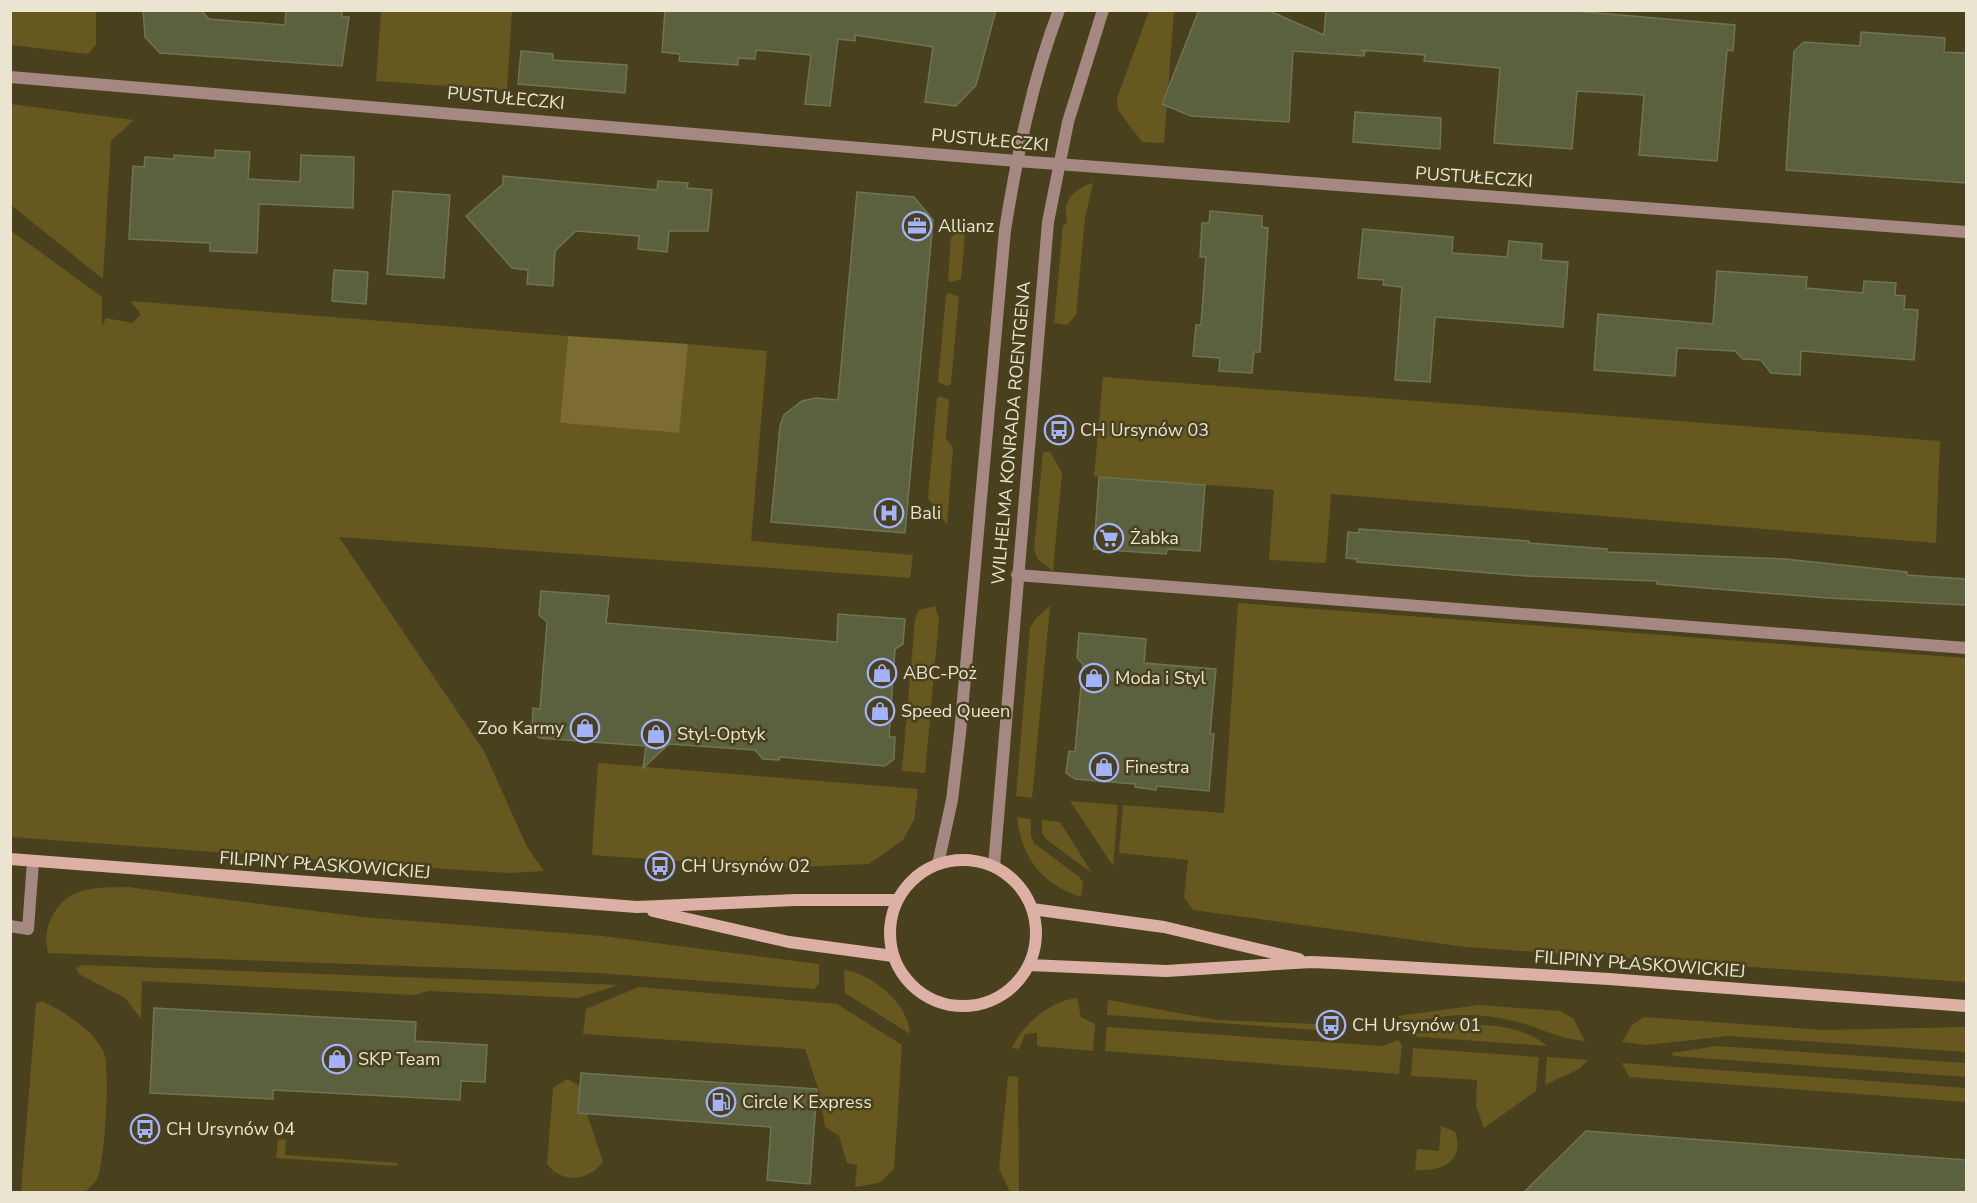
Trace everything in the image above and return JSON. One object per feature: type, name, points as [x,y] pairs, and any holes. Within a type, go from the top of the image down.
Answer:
[{"type":"main road","name":"FILIPINY PŁASKOWICKIEJ","points":[[10,859],[637,907],[795,900],[897,900]]},
{"type":"main road","points":[[961,860],[994,866],[1010,877],[1023,891],[1032,909],[1036,938],[1029,966],[1022,977],[1002,996],[973,1006],[956,1006],[923,996],[905,978],[893,956],[889,936],[891,918],[897,900],[908,884],[938,864],[961,860]]},
{"type":"main road","name":"FILIPINY PŁASKOWICKIEJ","points":[[637,907],[789,942],[893,956]]},
{"type":"main road","name":"FILIPINY PŁASKOWICKIEJ","points":[[1032,909],[1164,927],[1311,962]]},
{"type":"main road","name":"FILIPINY PŁASKOWICKIEJ","points":[[1029,966],[1166,972],[1311,962],[1491,971],[1966,1006]]},
{"type":"street","name":"WILHELMA KONRADA ROENTGENA","points":[[938,864],[952,800],[960,733],[1005,230],[1017,161],[1037,78],[1059,10]]},
{"type":"street","name":"WILHELMA KONRADA ROENTGENA","points":[[994,866],[1048,222],[1081,72],[1103,10]]},
{"type":"street","name":"PUSTUŁECZKI","points":[[10,77],[1017,161],[1966,232]]},
{"type":"street","points":[[1017,575],[1966,648]]},
{"type":"street","points":[[10,926],[28,929],[33,861]]},
{"type":"shaded area","points":[[11,10],[96,11],[96,45],[88,54],[11,45]]},
{"type":"shaded area","points":[[381,11],[512,11],[507,90],[376,81]]},
{"type":"shaded area","points":[[1149,11],[1174,11],[1164,143],[1142,142],[1118,110],[1117,98]]},
{"type":"shaded area","points":[[10,104],[134,120],[111,141],[103,279],[11,205]]},
{"type":"shaded area","points":[[1093,183],[1085,218],[1076,315],[1067,325],[1054,323],[1063,226],[1067,223],[1066,208],[1074,193]]},
{"type":"shaded area","points":[[966,224],[961,279],[951,282],[948,280],[951,238]]},
{"type":"shaded area","points":[[10,230],[102,297],[102,327],[106,318],[132,323],[141,315],[131,301],[568,336],[560,423],[678,433],[688,344],[767,351],[751,541],[913,555],[910,578],[339,537],[484,751],[527,847],[544,871],[511,873],[461,870],[11,837]]},
{"type":"shaded area","points":[[949,293],[959,297],[951,384],[947,386],[938,382],[946,295]]},
{"type":"shaded area","points":[[568,336],[688,344],[679,433],[560,423]]},
{"type":"shaded area","points":[[1103,377],[1940,441],[1936,543],[1331,494],[1326,563],[1269,560],[1274,490],[1094,476]]},
{"type":"shaded area","points":[[940,396],[949,400],[946,438],[953,448],[947,525],[928,498],[937,398]]},
{"type":"shaded area","points":[[1043,452],[1050,452],[1062,473],[1053,571],[1038,560],[1034,549]]},
{"type":"shaded area","points":[[1238,603],[1966,658],[1966,982],[1466,947],[1193,910],[1184,897],[1188,860],[1119,853],[1123,805],[1224,813]]},
{"type":"shaded area","points":[[935,606],[939,619],[925,773],[902,771],[915,619],[919,610]]},
{"type":"shaded area","points":[[1050,606],[1032,798],[1016,796],[1030,628],[1036,618]]},
{"type":"shaded area","points":[[598,763],[918,789],[914,820],[903,840],[869,864],[773,868],[592,855]]},
{"type":"shaded area","points":[[1070,801],[1118,805],[1113,866]]},
{"type":"shaded area","points":[[1017,817],[1031,819],[1031,836],[1034,843],[1083,882],[1081,897],[1055,885],[1036,868],[1023,845]]},
{"type":"shaded area","points":[[1042,820],[1060,822],[1092,873],[1046,839],[1042,833]]},
{"type":"shaded area","points":[[128,887],[362,917],[602,936],[819,964],[819,984],[814,989],[597,973],[48,953],[46,937],[49,923],[54,913],[69,897],[96,888]]},
{"type":"shaded area","points":[[83,965],[619,985],[577,998],[428,991],[415,995],[142,981],[141,1019],[125,998],[79,974],[76,968]]},
{"type":"shaded area","points":[[844,971],[868,978],[888,993],[903,1012],[910,1034],[845,993]]},
{"type":"shaded area","points":[[639,987],[837,1004],[902,1045],[894,1169],[879,1183],[855,1187],[857,1165],[847,1163],[839,1136],[825,1127],[819,1091],[805,1049],[583,1034],[586,1009]]},
{"type":"shaded area","points":[[1077,998],[1081,1017],[1095,1024],[1093,1051],[1037,1046],[1037,1033],[1025,1034],[1019,1049],[1012,1048],[1023,1030],[1039,1015],[1057,1004]]},
{"type":"shaded area","points":[[1108,1000],[1217,1020],[1316,1024],[1316,1030],[1107,1015]]},
{"type":"shaded area","points":[[42,1001],[84,1027],[103,1050],[107,1093],[102,1154],[97,1179],[85,1192],[21,1192],[36,1004]]},
{"type":"shaded area","points":[[1479,1005],[1560,1011],[1573,1018],[1585,1041],[1562,1037],[1528,1025],[1497,1018],[1451,1016],[1405,1026],[1398,1016]]},
{"type":"shaded area","points":[[1644,1017],[1824,1030],[1966,1027],[1966,1052],[1728,1036],[1647,1045],[1622,1042],[1632,1025]]},
{"type":"shaded area","points":[[1448,1024],[1487,1025],[1513,1029],[1547,1046],[1408,1036]]},
{"type":"shaded area","points":[[1107,1027],[1382,1046],[1398,1040],[1402,1045],[1399,1074],[1105,1051]]},
{"type":"shaded area","points":[[1716,1046],[1966,1063],[1966,1077],[1673,1056],[1672,1053]]},
{"type":"shaded area","points":[[1413,1048],[1539,1057],[1536,1091],[1484,1128],[1476,1106],[1477,1080],[1411,1076]]},
{"type":"shaded area","points":[[1547,1057],[1588,1060],[1579,1069],[1545,1085]]},
{"type":"shaded area","points":[[1622,1063],[1966,1088],[1966,1102],[1629,1077]]},
{"type":"shaded area","points":[[1008,1076],[1018,1077],[1019,1192],[1010,1192],[999,1169]]},
{"type":"shaded area","points":[[567,1079],[580,1086],[578,1113],[587,1114],[603,1162],[590,1173],[575,1178],[560,1175],[547,1164],[553,1088]]},
{"type":"shaded area","points":[[1441,1126],[1455,1132],[1457,1151],[1454,1158],[1442,1167],[1415,1170],[1417,1149],[1439,1151]]},
{"type":"shaded area","points":[[278,1139],[286,1140],[285,1155],[398,1163],[397,1166],[276,1158]]},
{"type":"building","points":[[143,10],[201,10],[209,19],[285,25],[286,10],[342,10],[342,17],[349,17],[342,66],[160,53],[145,37]]},
{"type":"building","points":[[665,10],[996,10],[976,85],[956,106],[925,102],[933,47],[855,35],[855,41],[838,39],[830,106],[805,104],[811,55],[756,50],[755,59],[738,58],[738,65],[679,61],[680,54],[662,52]]},
{"type":"building","points":[[1199,10],[1267,10],[1324,35],[1326,10],[1563,10],[1735,25],[1733,51],[1727,50],[1717,161],[1639,155],[1644,95],[1577,91],[1572,149],[1494,143],[1500,68],[1424,61],[1425,55],[1361,50],[1365,52],[1364,56],[1293,51],[1289,122],[1191,116],[1162,104]]},
{"type":"building","points":[[1861,32],[1945,38],[1944,52],[1966,53],[1966,183],[1786,170],[1794,51],[1804,42],[1860,46]]},
{"type":"building","points":[[521,51],[553,54],[553,60],[627,65],[625,93],[518,84]]},
{"type":"building","points":[[1355,112],[1441,118],[1440,149],[1353,142]]},
{"type":"building","points":[[215,150],[250,152],[248,179],[300,182],[301,155],[354,157],[353,208],[259,204],[257,253],[210,251],[210,243],[129,239],[133,166],[144,167],[145,157],[174,159],[174,155],[215,158]]},
{"type":"building","points":[[503,176],[657,190],[658,181],[688,183],[687,188],[712,190],[708,231],[669,231],[667,252],[638,249],[639,236],[576,231],[555,251],[553,286],[527,284],[528,270],[512,268],[466,216],[503,184]]},
{"type":"building","points":[[393,191],[450,195],[444,278],[387,274]]},
{"type":"building","points":[[857,192],[914,197],[933,220],[905,533],[771,522],[780,426],[784,415],[802,401],[816,398],[838,400]]},
{"type":"building","points":[[1210,211],[1262,216],[1262,227],[1268,228],[1260,352],[1254,352],[1252,373],[1219,371],[1220,358],[1193,356],[1196,325],[1201,325],[1206,257],[1200,257],[1202,223],[1209,223]]},
{"type":"building","points":[[1363,229],[1453,237],[1452,253],[1507,257],[1509,241],[1542,244],[1541,260],[1568,262],[1563,327],[1435,317],[1430,382],[1395,380],[1402,287],[1383,285],[1384,280],[1358,278]]},
{"type":"building","points":[[334,270],[368,272],[366,304],[332,301]]},
{"type":"building","points":[[1717,271],[1807,277],[1806,288],[1863,293],[1864,281],[1896,283],[1895,295],[1905,296],[1904,309],[1918,310],[1914,360],[1801,351],[1800,375],[1771,373],[1761,360],[1743,359],[1735,351],[1677,348],[1675,376],[1594,370],[1598,314],[1713,324]]},
{"type":"building","points":[[1099,477],[1205,485],[1200,551],[1167,549],[1166,554],[1094,549]]},
{"type":"building","points":[[1359,529],[1529,541],[1529,543],[1607,549],[1607,552],[1785,559],[1907,572],[1907,575],[1966,579],[1966,605],[1827,598],[1657,584],[1657,581],[1527,576],[1357,562],[1357,559],[1346,558],[1348,532],[1359,533]]},
{"type":"building","points":[[541,591],[609,596],[606,623],[837,642],[838,614],[905,619],[903,644],[895,649],[889,737],[895,737],[894,759],[885,766],[780,757],[779,760],[763,759],[755,750],[669,744],[643,768],[646,746],[539,738],[532,729],[533,708],[540,709],[547,622],[539,615]]},
{"type":"building","points":[[1079,633],[1146,639],[1144,663],[1216,669],[1210,734],[1214,734],[1209,791],[1157,786],[1156,790],[1135,787],[1135,784],[1075,779],[1066,773],[1069,751],[1075,752],[1083,664],[1077,658]]},
{"type":"building","points":[[154,1008],[416,1022],[415,1041],[487,1045],[485,1082],[461,1081],[460,1100],[273,1090],[273,1099],[150,1093]]},
{"type":"building","points":[[581,1073],[817,1089],[810,1184],[767,1180],[771,1127],[578,1113]]},
{"type":"building","points":[[1586,1131],[1966,1160],[1966,1192],[1524,1192]]},
{"type":"place","name":"Allianz","points":[[917,226]]},
{"type":"place","name":"CH Ursynów 03","points":[[1059,430]]},
{"type":"place","name":"Bali","points":[[889,513]]},
{"type":"place","name":"Żabka","points":[[1109,538]]},
{"type":"place","name":"ABC-Poż","points":[[882,673]]},
{"type":"place","name":"Moda i Styl","points":[[1094,678]]},
{"type":"place","name":"Speed Queen","points":[[880,711]]},
{"type":"place","name":"Zoo Karmy","points":[[585,728]]},
{"type":"place","name":"Styl-Optyk","points":[[656,734]]},
{"type":"place","name":"Finestra","points":[[1104,767]]},
{"type":"place","name":"CH Ursynów 02","points":[[660,866]]},
{"type":"place","name":"CH Ursynów 01","points":[[1331,1025]]},
{"type":"place","name":"SKP Team","points":[[337,1059]]},
{"type":"place","name":"Circle K Express","points":[[721,1102]]},
{"type":"place","name":"CH Ursynów 04","points":[[145,1129]]}]
